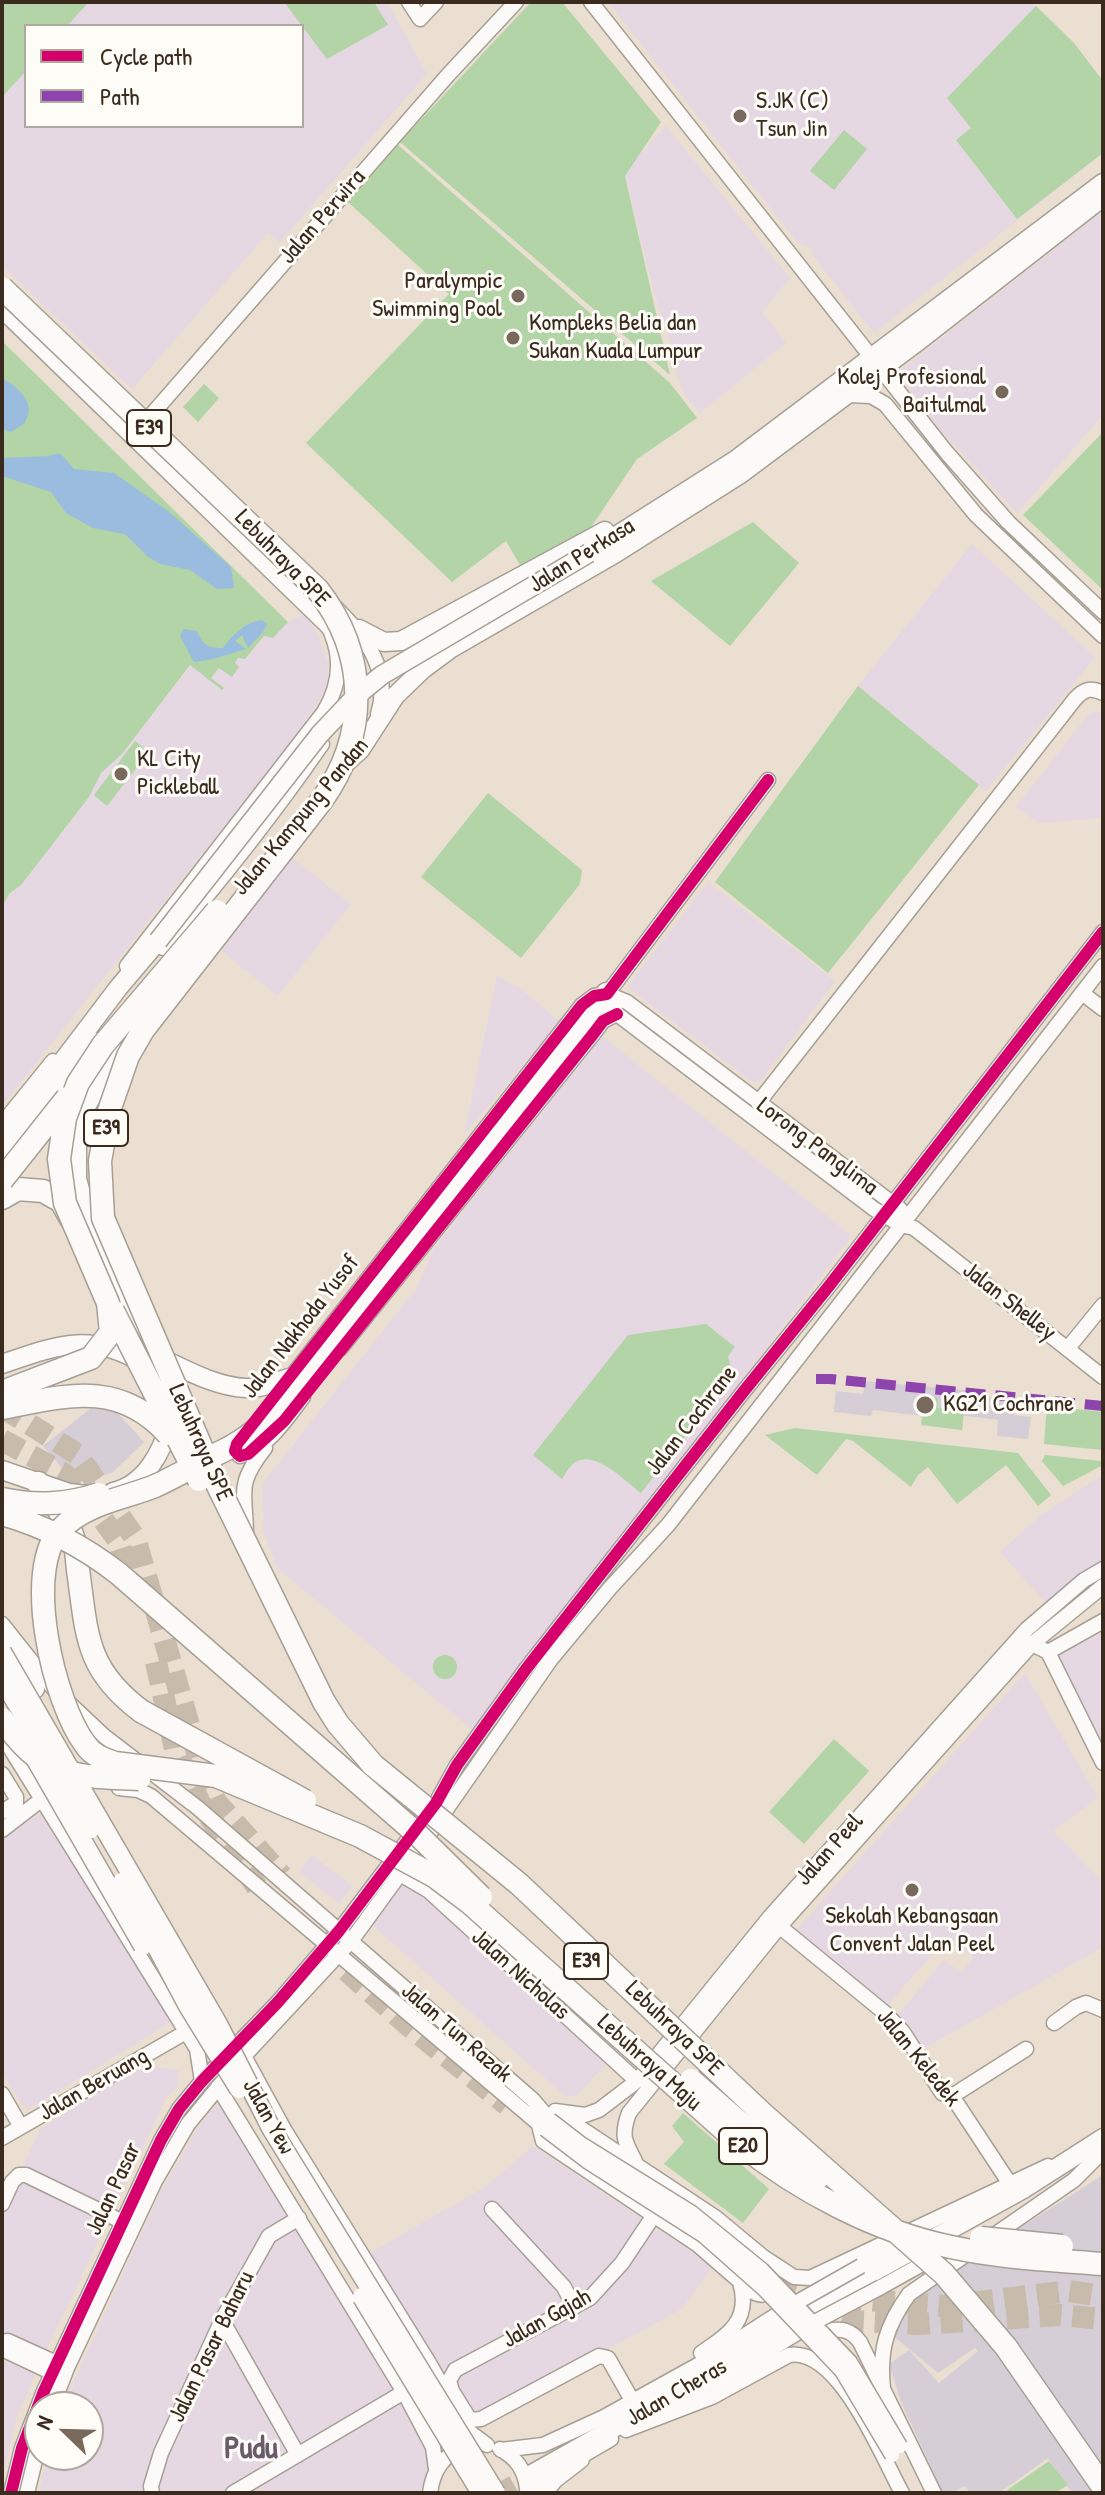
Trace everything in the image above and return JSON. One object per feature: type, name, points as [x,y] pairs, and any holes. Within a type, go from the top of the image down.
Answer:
[{"type":"highway","name":"Lebuhraya SPE","points":[[2,289],[307,579],[336,615],[349,643],[356,673],[356,718],[345,762],[330,788],[189,953],[135,1024],[119,1051],[96,1110],[89,1163],[93,1219],[313,1706],[329,1731],[368,1772],[513,1893],[755,2123],[939,2278],[1003,2354],[1095,2493]]},
{"type":"highway","name":"Lebuhraya SPE","points":[[2,300],[287,575],[333,626],[350,670],[353,697],[350,724],[337,763],[308,812],[143,1030],[128,1056],[109,1111],[100,1161],[103,1218],[218,1490],[324,1702],[338,1724],[373,1765],[519,1884],[763,2114],[944,2274],[1006,2347],[1103,2487]]},
{"type":"highway","points":[[2,1180],[308,812]]},
{"type":"highway","points":[[2,1392],[91,1358],[111,1332],[108,1303],[65,1203],[59,1159],[65,1118],[78,1083],[103,1045],[308,812]]},
{"type":"highway","points":[[360,1836],[216,1776],[115,1763],[95,1755],[67,1714],[49,1654],[44,1620],[45,1565],[57,1533],[70,1520],[88,1509],[155,1486],[244,1438],[274,1415],[296,1392],[607,994]]},
{"type":"highway","points":[[2,1198],[18,1189],[43,1191],[61,1201],[183,1449],[248,1562]]},
{"type":"highway","points":[[165,1386],[218,1490],[297,1670],[346,1749],[401,1810],[417,1834]]},
{"type":"highway","points":[[2,1408],[81,1394],[125,1403],[153,1417],[218,1490]]},
{"type":"highway","points":[[2,1499],[39,1505],[84,1499],[215,1455]]},
{"type":"highway","points":[[38,1483],[61,1512],[74,1540],[85,1627],[91,1649],[102,1672],[121,1695],[141,1711],[247,1767],[337,1819],[360,1836]]},
{"type":"highway","points":[[2,1514],[45,1528],[96,1556],[417,1834]]},
{"type":"highway","points":[[2,1719],[28,1750],[58,1771],[170,1780],[251,1792]]},
{"type":"highway","name":"Lebuhraya Maju","points":[[417,1834],[495,1910],[793,2165],[867,2205],[955,2234],[998,2241],[1103,2249]]},
{"type":"highway","name":"Lebuhraya Maju","points":[[360,1836],[434,1876],[462,1897],[778,2174],[881,2225],[948,2247],[1010,2257],[1103,2264]]},
{"type":"main road","name":"Jalan Perkasa","points":[[375,726],[395,696],[423,669],[450,649],[616,553],[739,475],[847,395],[875,364],[1103,183]]},
{"type":"main road","name":"Jalan Perkasa","points":[[119,987],[320,734],[355,697],[382,675],[589,553],[737,459],[875,364],[1103,197]]},
{"type":"main road","points":[[423,669],[406,674],[395,671],[388,657],[401,641],[599,533],[644,517]]},
{"type":"main road","points":[[359,629],[384,642],[401,641]]},
{"type":"main road","name":"Jalan Kampung Pandan","points":[[2,1470],[69,1493],[94,1495],[119,1490],[143,1476],[160,1451],[170,1425],[165,1386],[79,1192],[77,1134],[87,1102],[125,1036],[318,791],[360,750],[375,726]]},
{"type":"main road","name":"Jalan Kampung Pandan","points":[[2,1164],[78,1062],[184,961]]},
{"type":"main road","name":"Jalan Kampung Pandan","points":[[2,1141],[119,987]]},
{"type":"main road","points":[[4,1364],[52,1348],[89,1343],[131,1356],[147,1366],[165,1386]]},
{"type":"main road","points":[[149,1354],[225,1385],[259,1387],[289,1378]]},
{"type":"main road","points":[[2,1640],[35,1689],[171,1918],[218,2024]]},
{"type":"main road","name":"Jalan Yew","points":[[2,1652],[218,2024],[271,2128],[496,2493]]},
{"type":"main road","name":"Jalan Yew","points":[[2,1679],[126,1889],[188,2006],[481,2493]]},
{"type":"main road","points":[[2,1704],[149,1957],[188,2006]]},
{"type":"main road","name":"Jalan Cheras","points":[[532,2474],[812,2319],[1096,2150]]},
{"type":"main road","points":[[543,2493],[554,2479],[580,2459]]},
{"type":"street","points":[[409,2],[420,19],[436,2]]},
{"type":"street","name":"Jalan Perwira","points":[[138,430],[417,110],[516,2]]},
{"type":"street","points":[[591,2],[947,453],[1008,522],[1103,612]]},
{"type":"street","name":"Jalan Kampung Pandan","points":[[2,289],[328,627],[342,655],[345,676],[342,707],[334,725],[297,780],[197,909],[119,999],[90,1022]]},
{"type":"street","name":"Jalan Kampung Pandan","points":[[2,311],[359,629],[370,646],[383,684],[384,694],[375,726]]},
{"type":"street","points":[[847,395],[871,396],[885,404],[976,515],[1103,636]]},
{"type":"street","name":"Jalan Kampung Pandan","points":[[2,1124],[90,1022],[272,776],[324,712],[334,693],[339,673],[338,653],[328,627]]},
{"type":"street","points":[[758,1103],[1075,699],[1082,691],[1096,691]]},
{"type":"street","name":"Jalan Nakhoda Yusof","points":[[614,1015],[594,1033],[284,1421],[248,1454],[240,1456],[235,1451],[237,1444],[318,1339],[582,1005],[594,996],[607,994],[768,780]]},
{"type":"street","name":"Jalan Cochrane","points":[[345,1936],[436,1803],[457,1765],[526,1669],[1103,932]]},
{"type":"street","name":"Jalan Cochrane","points":[[333,1950],[400,1874],[551,1659],[668,1525],[908,1223],[1103,966]]},
{"type":"street","points":[[1082,993],[1103,1009]]},
{"type":"street","points":[[607,994],[614,1015]]},
{"type":"street","name":"Lorong Panglima","points":[[607,994],[627,1002],[888,1209]]},
{"type":"street","name":"Lorong Panglima","points":[[614,1015],[908,1223]]},
{"type":"street","name":"Jalan Shelley","points":[[908,1223],[1103,1377]]},
{"type":"street","points":[[1068,1348],[1103,1305]]},
{"type":"street","points":[[318,1339],[318,1353],[327,1358],[337,1353]]},
{"type":"street","points":[[248,1562],[243,1498],[246,1476],[284,1421]]},
{"type":"street","name":"Jalan Peel","points":[[635,2161],[624,2142],[624,2126],[629,2113],[704,2023],[774,1923],[1027,1629],[1084,1580],[1103,1569]]},
{"type":"street","name":"Jalan Peel","points":[[547,2121],[599,2110],[637,2081],[692,2013],[1032,1644],[1103,1586]]},
{"type":"street","points":[[1048,1652],[1103,1621]]},
{"type":"street","name":"Jalan Tun Razak","points":[[2,1624],[53,1688],[104,1736],[198,1808],[533,2100],[547,2121]]},
{"type":"street","points":[[1032,1644],[1048,1652],[1103,1763]]},
{"type":"street","points":[[2,1735],[197,2049],[202,2081]]},
{"type":"street","points":[[2,1774],[16,1797],[16,1803],[2,1812]]},
{"type":"street","name":"Jalan Tun Razak","points":[[32,1782],[44,1787],[113,1787],[145,1793],[333,1950],[547,2121],[587,2161],[703,2235],[789,2307],[812,2319],[861,2376],[896,2450]]},
{"type":"street","points":[[2,1830],[58,1787]]},
{"type":"street","name":"Jalan Nicholas","points":[[400,1874],[429,1891],[637,2081]]},
{"type":"street","name":"Jalan Keledek","points":[[774,1923],[885,2013],[903,2032],[942,2093],[952,2096],[1010,2184]]},
{"type":"street","name":"Jalan Pasar","points":[[11,2493],[22,2448],[59,2370],[155,2181],[188,2124],[333,1950]]},
{"type":"street","name":"Jalan Pasar","points":[[55,2391],[59,2370],[123,2222],[179,2109],[278,2002],[333,1950]]},
{"type":"street","points":[[1054,2023],[1086,2003],[1103,2010]]},
{"type":"street","points":[[692,2013],[704,2023]]},
{"type":"street","name":"Jalan Beruang","points":[[2,2138],[186,2032]]},
{"type":"street","points":[[952,2096],[1026,2049]]},
{"type":"street","name":"Jalan Yew","points":[[244,2056],[284,2129],[467,2430],[518,2462],[528,2493]]},
{"type":"street","name":"Jalan Yew","points":[[218,2087],[404,2392],[433,2447],[436,2469]]},
{"type":"street","points":[[2,2094],[21,2127]]},
{"type":"street","points":[[762,2256],[777,2276],[774,2289],[766,2295],[758,2295],[698,2245],[543,2141],[547,2121],[635,2161],[715,2217],[762,2256],[794,2277],[810,2278],[1010,2184],[1096,2150]]},
{"type":"street","points":[[258,2148],[260,2141],[269,2133],[278,2127],[284,2129]]},
{"type":"street","points":[[430,2492],[436,2469],[455,2450],[475,2444],[494,2447],[543,2445],[639,2399],[861,2266],[1096,2150]]},
{"type":"street","points":[[528,2493],[547,2474],[580,2459],[626,2430],[720,2380],[812,2319],[881,2287],[986,2229],[1096,2150]]},
{"type":"street","points":[[883,2389],[880,2360],[886,2336],[909,2294],[1074,2180],[1096,2150]]},
{"type":"street","points":[[2,2204],[12,2182],[19,2175],[26,2175],[123,2222]]},
{"type":"street","name":"Jalan Pasar Baharu","points":[[152,2493],[151,2486],[161,2453],[222,2320],[269,2236],[301,2221],[324,2205],[332,2206]]},
{"type":"street","points":[[492,2209],[564,2287],[574,2307]]},
{"type":"street","name":"Jalan Gajah","points":[[455,2370],[590,2298],[622,2263],[654,2215]]},
{"type":"street","points":[[639,2399],[660,2378],[709,2347],[740,2319],[745,2298],[740,2282]]},
{"type":"street","points":[[222,2320],[298,2455]]},
{"type":"street","points":[[902,2493],[821,2351],[820,2343],[828,2331],[847,2330],[860,2342],[934,2493]]},
{"type":"street","points":[[2,2342],[8,2341],[59,2370]]},
{"type":"street","points":[[2,2349],[59,2370]]},
{"type":"street","points":[[626,2430],[712,2397],[789,2355],[808,2357],[834,2375]]},
{"type":"street","points":[[429,2363],[455,2370],[449,2381],[452,2391],[470,2420],[481,2419],[599,2356],[608,2358],[639,2399]]},
{"type":"street","points":[[233,2493],[404,2392]]},
{"type":"street","points":[[896,2450],[911,2493]]},
{"type":"street","points":[[896,2450],[924,2493]]},
{"type":"street","points":[[27,2493],[32,2471]]},
{"type":"shaded area","points":[[89,2],[387,2],[427,74],[280,242],[268,233],[132,389],[2,266],[2,97],[24,73],[24,128],[304,128],[304,24],[69,24]]},
{"type":"shaded area","points":[[608,2],[1031,2],[1059,27],[1103,81],[1103,153],[874,333],[811,253],[812,248],[798,243]]},
{"type":"shaded area","points":[[666,126],[790,278],[762,312],[786,343],[700,413],[685,396],[676,371],[677,363],[655,296],[624,172]]},
{"type":"shaded area","name":"Kolej Profesional Baitulmal","points":[[1103,211],[1103,415],[1017,513],[938,427],[901,378],[901,370]]},
{"type":"shaded area","points":[[972,544],[1095,657],[986,791],[858,686]]},
{"type":"shaded area","points":[[304,614],[317,633],[328,662],[328,681],[321,698],[289,744],[2,1106],[2,907],[9,894],[21,885],[89,797],[101,773],[122,754],[191,665],[223,687],[211,678],[219,668],[235,663],[238,658],[246,659],[264,636],[273,638],[288,622]]},
{"type":"shaded area","points":[[1097,711],[1103,715],[1103,818],[1039,823],[1016,807],[1088,715]]},
{"type":"shaded area","points":[[292,858],[351,904],[278,996],[220,950]]},
{"type":"shaded area","points":[[708,882],[835,981],[760,1082],[751,1081],[627,987]]},
{"type":"shaded area","points":[[497,976],[521,989],[560,1022],[464,1135]]},
{"type":"shaded area","points":[[602,1036],[852,1236],[474,1731],[277,1568],[264,1533],[262,1488],[416,1289],[434,1248]]},
{"type":"shaded area","name":"KG21 Cochrane","points":[[865,1381],[965,1390],[965,1394],[1016,1400],[1014,1415],[1031,1417],[1028,1439],[997,1436],[998,1420],[958,1415],[957,1420],[873,1410],[871,1416],[834,1412],[836,1391],[863,1394]]},
{"type":"shaded area","points":[[104,1398],[144,1442],[112,1473],[86,1480],[68,1475],[43,1446]]},
{"type":"shaded area","points":[[1103,1475],[1103,1561],[1047,1604],[1000,1552],[1041,1515]]},
{"type":"shaded area","points":[[1103,1626],[1103,1755],[1053,1654]]},
{"type":"shaded area","points":[[1025,1673],[1098,1798],[1053,1831],[1103,1882],[1103,1947],[923,2049],[908,2023],[898,2015],[944,1960],[961,1972],[974,1958],[948,1936],[884,2009],[797,1929]]},
{"type":"shaded area","points":[[46,1810],[171,2022],[29,2109],[22,2105],[2,2073],[2,1837]]},
{"type":"shaded area","points":[[312,1855],[352,1886],[339,1903],[299,1872]]},
{"type":"shaded area","points":[[406,1881],[425,1893],[609,2061],[576,2096],[566,2097],[371,1924]]},
{"type":"shaded area","points":[[144,2065],[179,2070],[178,2086],[166,2098],[28,2391],[24,2391],[24,2401],[16,2420],[2,2478],[2,2211],[40,2129]]},
{"type":"shaded area","points":[[220,2100],[428,2448],[430,2469],[423,2493],[38,2493],[44,2471],[104,2471],[104,2391],[69,2391],[159,2195],[197,2129]]},
{"type":"shaded area","points":[[533,2146],[713,2266],[682,2309],[480,2417],[463,2416],[370,2253],[485,2187]]},
{"type":"shaded area","points":[[1103,2175],[1103,2493],[1072,2493],[1048,2458],[999,2493],[970,2493],[965,2486],[952,2493],[943,2493],[901,2402],[889,2364],[909,2350],[939,2383],[978,2351],[975,2348],[938,2373],[893,2336],[917,2297]]},
{"type":"green space","points":[[2,2],[89,2],[69,24],[24,24],[24,73],[2,97]]},
{"type":"green space","points":[[284,2],[374,2],[388,25],[327,59],[304,29],[304,24],[301,24]]},
{"type":"green space","points":[[531,2],[562,2],[661,122],[625,176],[670,375],[400,142]]},
{"type":"green space","points":[[1036,6],[1074,43],[1103,81],[1103,153],[1017,219],[956,140],[971,128],[947,98]]},
{"type":"green space","points":[[844,130],[867,149],[834,190],[810,171]]},
{"type":"green space","name":"Kompleks Belia dan Sukan Kuala Lumpur","points":[[398,145],[670,383],[697,418],[637,459],[591,527],[520,565],[506,541],[452,582],[306,443],[449,294],[348,202]]},
{"type":"green space","points":[[2,341],[288,622],[273,638],[264,636],[245,659],[238,658],[235,663],[239,667],[232,677],[219,668],[211,678],[224,688],[222,690],[190,665],[122,754],[101,773],[89,797],[21,885],[9,894],[2,907]]},
{"type":"green space","points":[[204,384],[219,398],[198,422],[183,407]]},
{"type":"green space","points":[[1103,432],[1103,590],[1023,515]]},
{"type":"green space","points":[[753,522],[799,563],[730,646],[651,581]]},
{"type":"green space","points":[[858,686],[979,785],[828,973],[715,882]]},
{"type":"green space","name":"KL City Pickleball","points":[[135,741],[149,752],[107,806],[94,795]]},
{"type":"green space","points":[[488,793],[582,870],[580,884],[521,958],[421,877]]},
{"type":"green space","points":[[706,1324],[735,1347],[728,1356],[733,1376],[641,1493],[600,1463],[582,1460],[574,1463],[562,1479],[533,1455],[628,1335]]},
{"type":"green space","points":[[924,1396],[938,1398],[938,1408],[951,1409],[952,1400],[965,1401],[962,1430],[921,1425]]},
{"type":"green space","points":[[1047,1406],[1103,1412],[1103,1450],[1044,1444]]},
{"type":"green space","points":[[795,1428],[1018,1453],[1051,1495],[1038,1506],[1006,1465],[957,1504],[928,1467],[918,1475],[911,1487],[853,1441],[846,1439],[817,1475],[765,1435]]},
{"type":"green space","points":[[1045,1455],[1101,1461],[1103,1465],[1063,1486],[1042,1461]]},
{"type":"green space","points":[[440,1655],[450,1655],[457,1662],[457,1672],[450,1679],[440,1679],[433,1672],[433,1662]]},
{"type":"green space","points":[[834,1739],[869,1771],[804,1844],[769,1812]]},
{"type":"green space","points":[[683,2113],[769,2189],[743,2223],[664,2164],[684,2142],[672,2126]]},
{"type":"green space","points":[[1049,2461],[1068,2485],[1055,2493],[1003,2493]]},
{"type":"water","points":[[2,379],[19,391],[29,409],[25,423],[11,432],[2,429]]},
{"type":"water","points":[[60,453],[74,469],[114,473],[168,511],[231,567],[234,588],[217,589],[190,570],[160,564],[125,534],[93,528],[66,513],[51,492],[2,476],[2,458]]},
{"type":"water","points":[[262,620],[267,624],[263,632],[248,648],[242,635],[235,641],[246,649],[213,659],[194,662],[180,636],[184,629],[197,631],[206,645],[223,648],[240,630]]},
{"type":"tunnel","points":[[2,1407],[77,1454],[135,1538],[202,1770],[216,1802],[282,1876]]},
{"type":"tunnel","points":[[2,1440],[63,1473],[91,1503],[118,1540],[135,1591]]},
{"type":"tunnel","points":[[156,1662],[175,1749],[200,1803],[257,1887]]},
{"type":"tunnel","points":[[322,1949],[410,2027],[507,2105]]},
{"type":"tunnel","points":[[473,2056],[536,2114]]},
{"type":"tunnel","points":[[778,2274],[854,2299],[945,2306],[1069,2291],[1103,2296]]},
{"type":"tunnel","points":[[811,2307],[854,2321],[920,2324],[1060,2315],[1103,2319]]},
{"type":"tunnel","points":[[498,2493],[532,2474]]},
{"type":"marked path","points":[[816,1379],[1103,1406]]},
{"type":"cycle path","points":[[617,1014],[603,1021],[284,1421],[248,1454],[240,1456],[235,1451],[237,1444],[582,1005],[594,996],[607,994],[768,780]]},
{"type":"cycle path","points":[[11,2493],[22,2448],[44,2391],[161,2140],[179,2109],[339,1931],[436,1803],[457,1765],[526,1669],[829,1286],[1103,932]]},
{"type":"place","name":"S.JK (C) Tsun Jin","points":[[740,116]]},
{"type":"place","name":"Paralympic Swimming Pool","points":[[518,296]]},
{"type":"place","name":"Kompleks Belia dan Sukan Kuala Lumpur","points":[[513,338]]},
{"type":"place","name":"Kolej Profesional Baitulmal","points":[[1002,392]]},
{"type":"place","name":"KL City Pickleball","points":[[121,774]]},
{"type":"place","name":"KG21 Cochrane","points":[[925,1405]]},
{"type":"place","name":"Sekolah Kebangsaan Convent Jalan Peel","points":[[912,1890]]},
{"type":"district","name":"Pudu","points":[[251,2449]]}]
